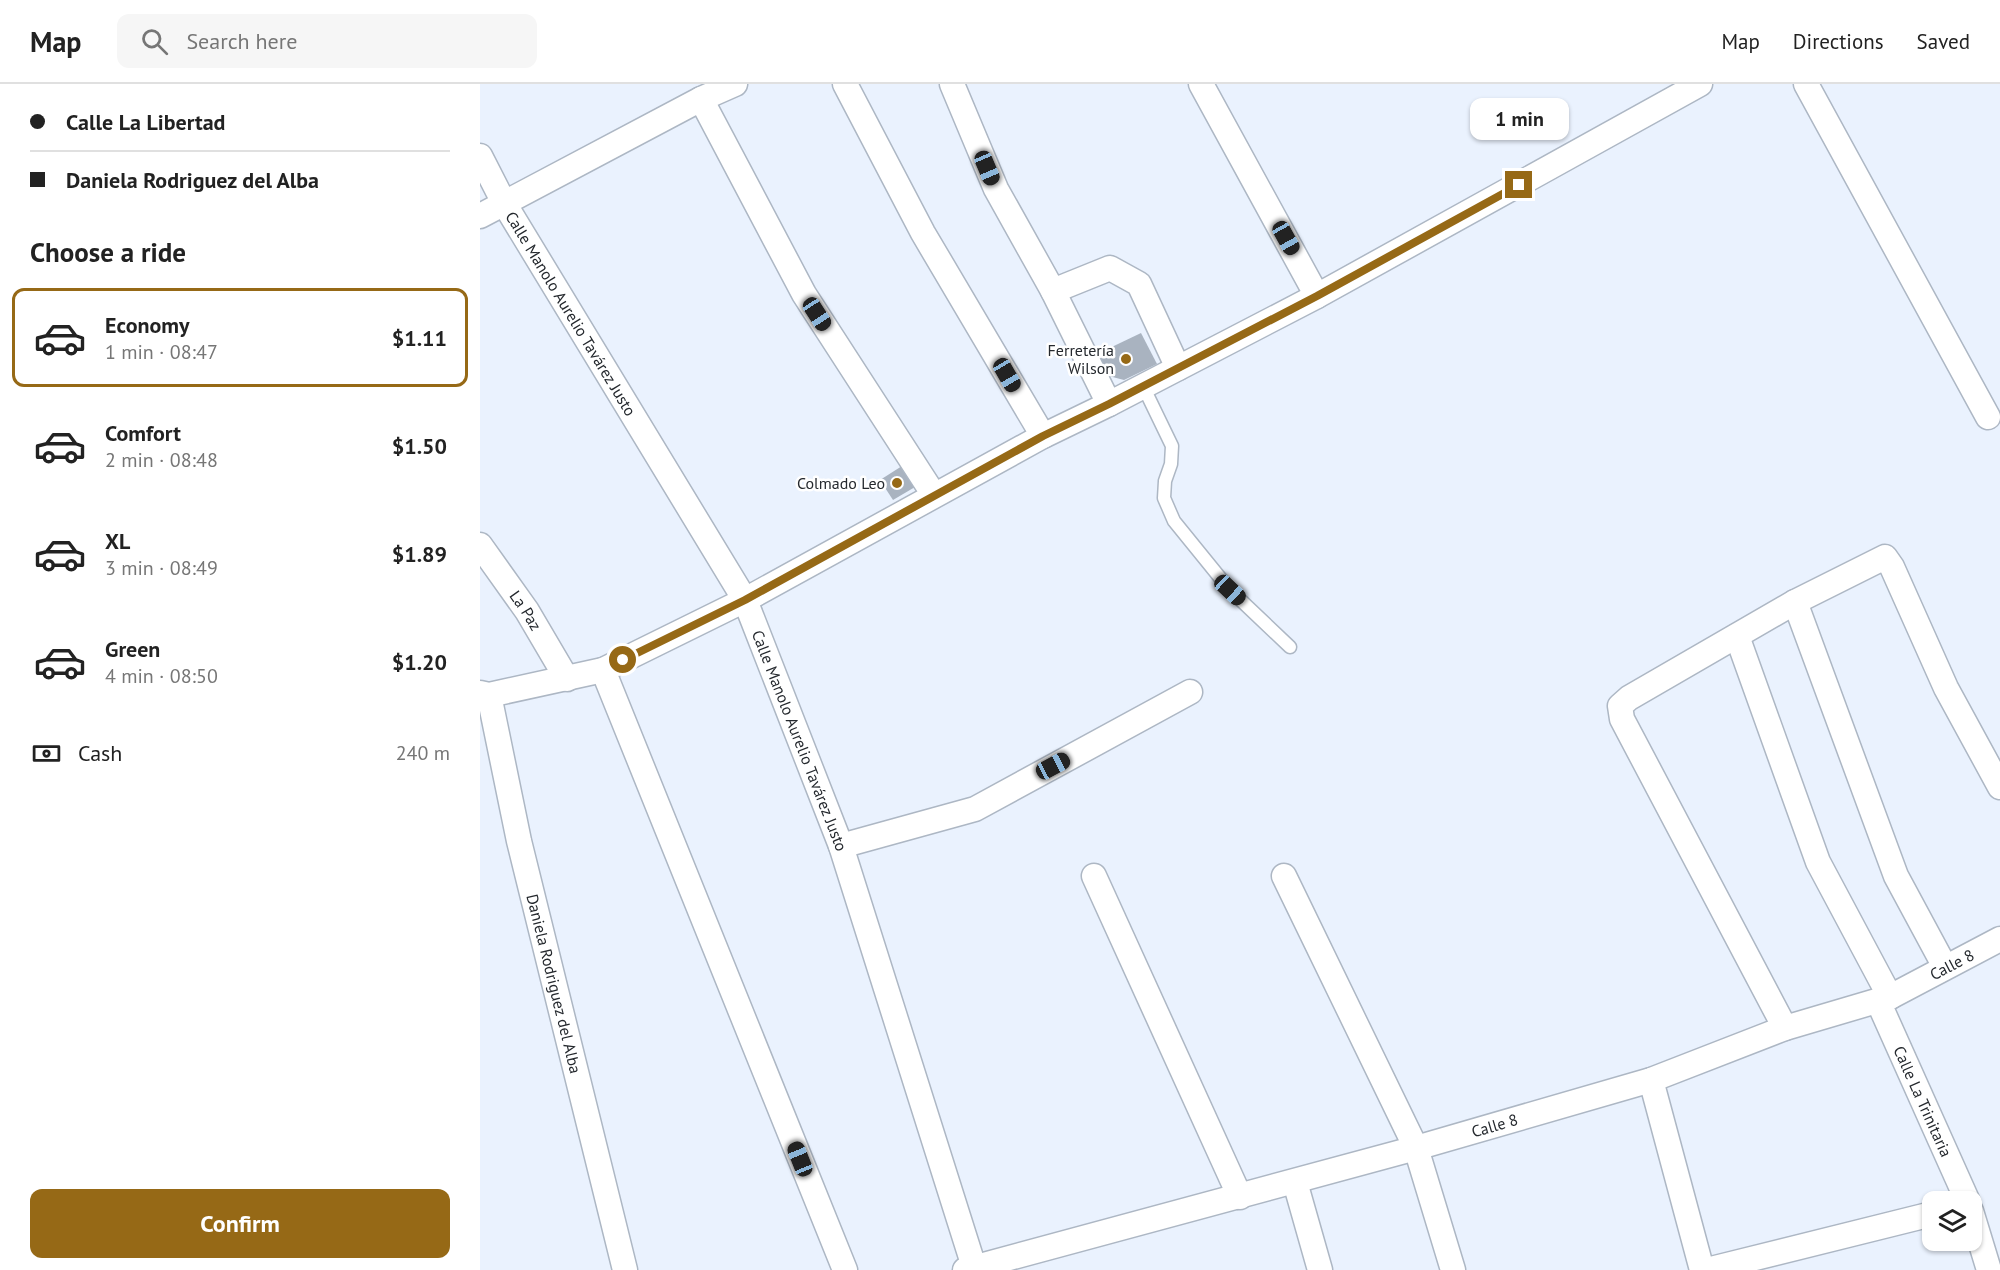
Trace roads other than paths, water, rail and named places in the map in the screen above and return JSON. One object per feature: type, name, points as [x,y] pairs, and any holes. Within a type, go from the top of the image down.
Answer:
[{"type":"street","points":[[480,216],[701,99],[735,84]]},
{"type":"street","points":[[845,84],[923,233],[1043,436]]},
{"type":"street","points":[[952,84],[996,189],[1053,291],[1109,404]]},
{"type":"street","points":[[1201,84],[1317,296]]},
{"type":"street","points":[[485,694],[603,670],[745,600],[1043,436],[1317,296],[1700,84]]},
{"type":"street","points":[[1806,84],[1988,417]]},
{"type":"street","points":[[701,99],[804,294],[934,495]]},
{"type":"street","name":"Calle Manolo Aurelio Tavárez Justo","points":[[480,156],[504,203],[745,600],[841,846],[971,1269]]},
{"type":"street","points":[[1053,291],[1110,268],[1138,284],[1178,368]]},
{"type":"street","name":"La Paz","points":[[480,545],[527,611],[567,679]]},
{"type":"street","points":[[1785,1028],[1622,719],[1620,706],[1629,698],[1795,602],[1885,556],[1946,688],[2000,787]]},
{"type":"street","points":[[1795,602],[1896,876],[1945,967]]},
{"type":"street","name":"Calle La Trinitaria","points":[[1737,636],[1818,862],[1884,999],[1963,1191]]},
{"type":"street","points":[[603,670],[845,1270]]},
{"type":"street","points":[[841,846],[975,809],[1190,692]]},
{"type":"street","name":"Daniela Rodriguez del Alba","points":[[485,694],[625,1270]]},
{"type":"street","points":[[1094,876],[1240,1197]]},
{"type":"street","points":[[1284,876],[1416,1148],[1453,1270]]},
{"type":"street","name":"Calle 8","points":[[971,1269],[1295,1182],[1651,1080],[1785,1028],[1884,999],[2000,939]]},
{"type":"street","points":[[1651,1080],[1702,1270]]},
{"type":"street","points":[[1295,1182],[1320,1270]]},
{"type":"street","points":[[1707,1270],[1922,1216]]},
{"type":"street","points":[[1982,1247],[1989,1270]]},
{"type":"lane","points":[[1143,386],[1172,446],[1172,464],[1165,481],[1164,498],[1174,521],[1230,590],[1290,647]]},
{"type":"place","name":"Ferretería Wilson","points":[[1126,359]]},
{"type":"place","name":"Colmado Leo","points":[[897,483]]}]
